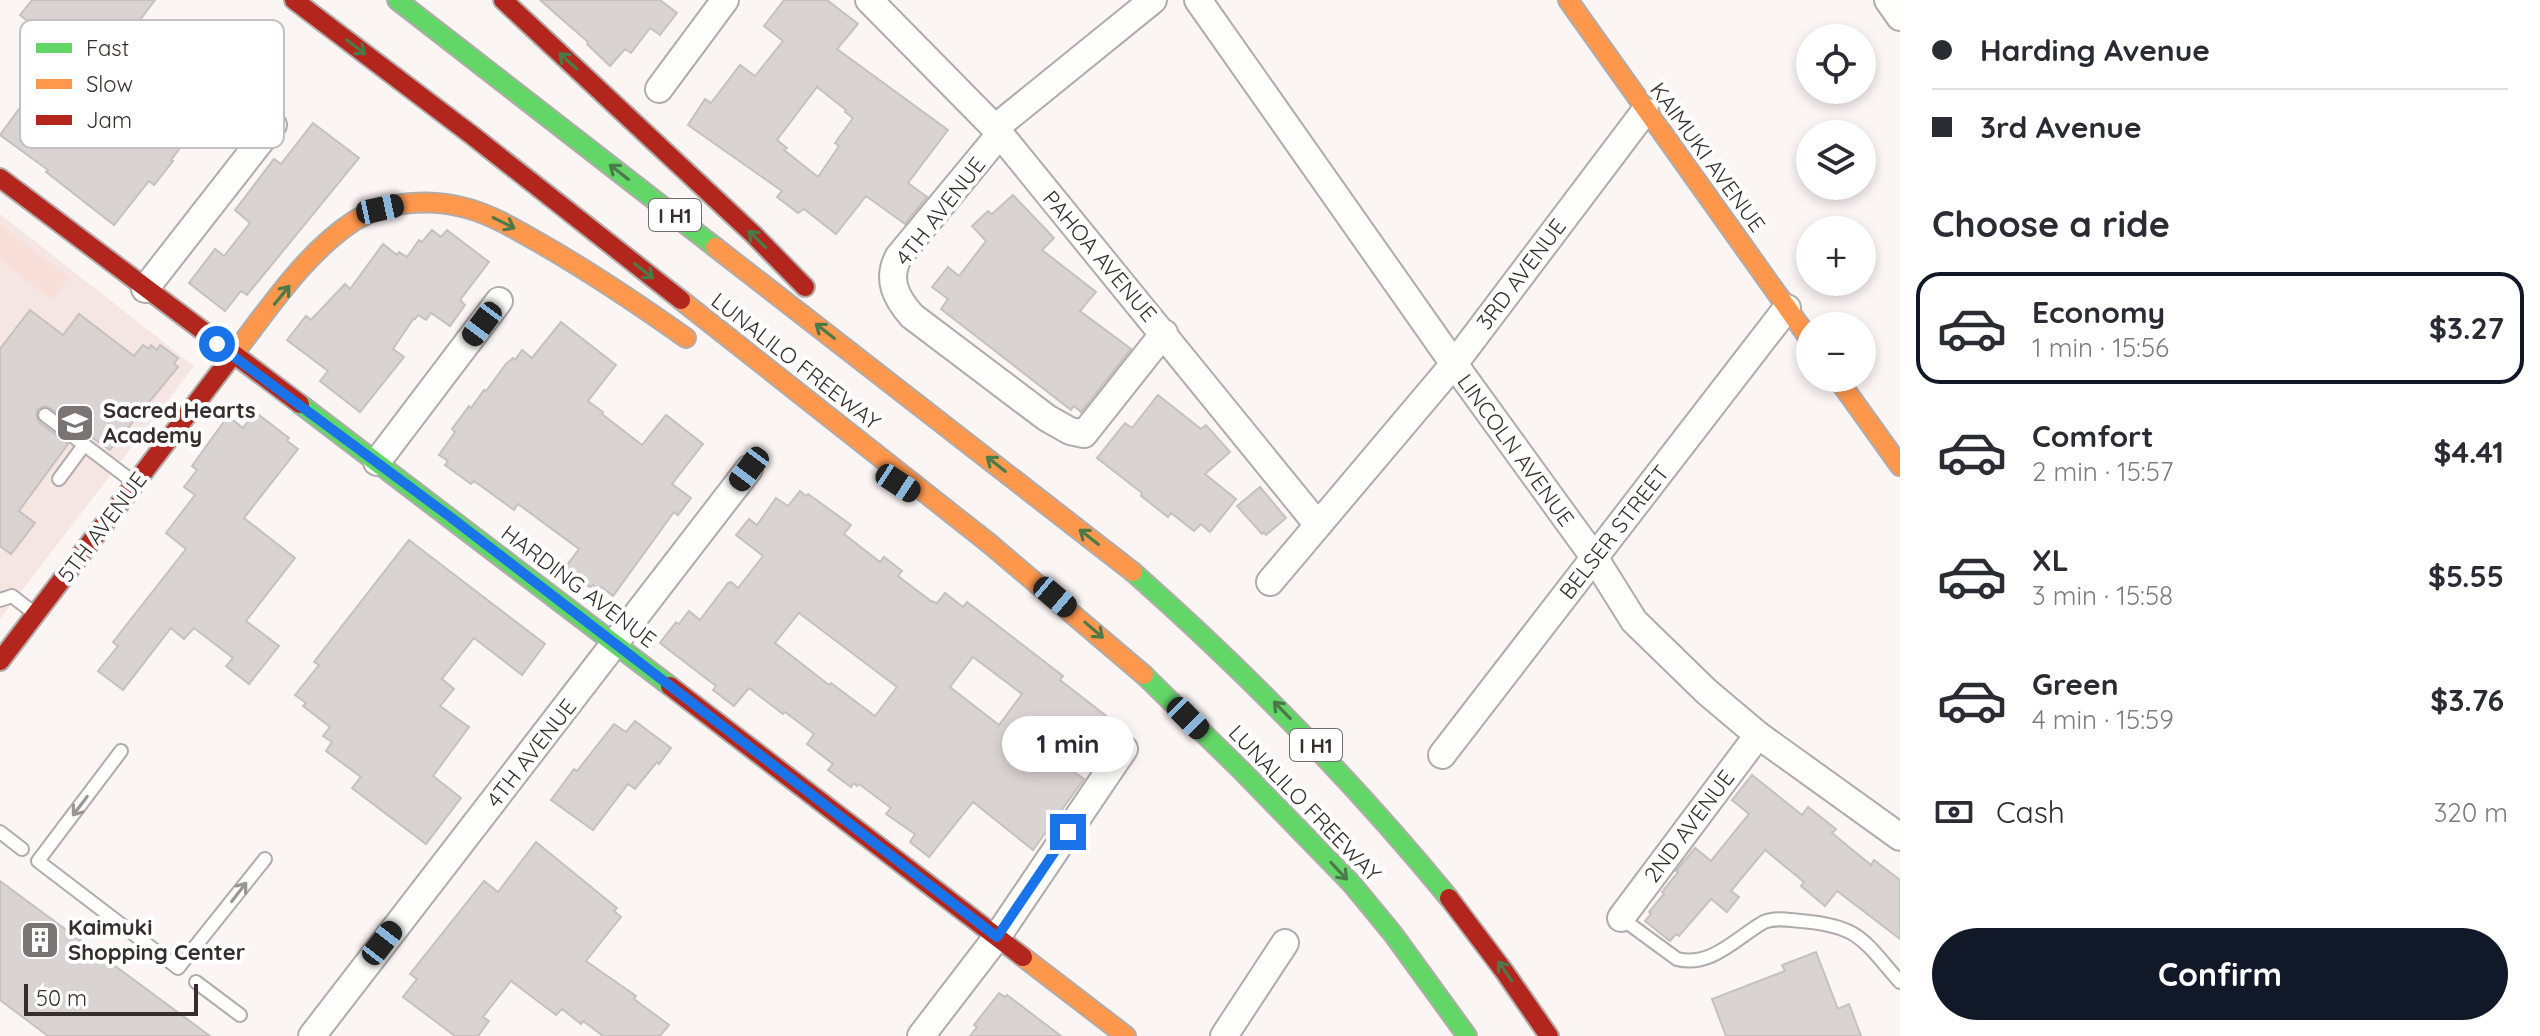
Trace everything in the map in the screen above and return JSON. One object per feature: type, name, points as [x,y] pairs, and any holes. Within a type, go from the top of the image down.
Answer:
[{"type":"main road","name":"LUNALILO FREEWAY","points":[[294,0],[473,136],[990,544],[1127,659],[1351,883],[1393,934],[1467,1036]]},
{"type":"main road","name":"LUNALILO FREEWAY","points":[[397,0],[953,430],[1131,570],[1204,633],[1360,791],[1442,887],[1505,969],[1549,1036]]},
{"type":"main road","points":[[503,0],[753,234],[821,303]]},
{"type":"main road","name":"KAIMUKI AVENUE","points":[[1568,0],[1796,321]]},
{"type":"main road","name":"HARDING AVENUE","points":[[0,178],[616,643],[1126,1036]]},
{"type":"main road","name":"5TH AVENUE","points":[[0,661],[232,356],[304,268],[344,228],[380,209],[428,203],[463,207],[499,221],[570,259],[701,349]]},
{"type":"main road","points":[[843,324],[953,430]]},
{"type":"main road","points":[[1847,392],[1900,466]]},
{"type":"main road","points":[[803,420],[990,544]]},
{"type":"street","points":[[659,89],[725,0]]},
{"type":"street","name":"PAHOA AVENUE","points":[[869,0],[998,131],[1318,525]]},
{"type":"street","name":"4TH AVENUE","points":[[1153,0],[998,131],[899,256],[894,265],[894,287],[904,307],[924,325],[1047,418],[1070,431],[1084,434],[1164,333]]},
{"type":"street","name":"LINCOLN AVENUE","points":[[1198,0],[1594,557],[1634,621],[1707,692],[1758,735],[1900,837]]},
{"type":"street","points":[[1888,0],[1900,17]]},
{"type":"street","name":"3RD AVENUE","points":[[1270,582],[1454,364],[1645,111]]},
{"type":"street","points":[[145,289],[255,148]]},
{"type":"street","points":[[377,462],[499,301]]},
{"type":"street","name":"BELSER STREET","points":[[1442,755],[1787,308]]},
{"type":"street","name":"4TH AVENUE","points":[[312,1036],[749,469]]},
{"type":"street","name":"2ND AVENUE","points":[[1621,918],[1758,735]]},
{"type":"street","points":[[921,1036],[997,937],[1124,749]]},
{"type":"street","points":[[1224,1036],[1285,943]]},
{"type":"lane","points":[[45,415],[135,483]]},
{"type":"lane","points":[[59,479],[84,445]]},
{"type":"lane","points":[[0,600],[12,596],[36,614]]},
{"type":"lane","points":[[121,751],[38,861],[178,968],[265,859]]},
{"type":"lane","points":[[0,832],[22,849]]},
{"type":"lane","points":[[1621,918],[1677,959],[1685,961],[1703,960],[1770,920],[1838,926],[1858,935],[1900,982]]},
{"type":"lane","points":[[196,982],[240,1015]]},
{"type":"shaded area","name":"Sacred Hearts Academy","points":[[0,214],[194,366],[0,619]]},
{"type":"shaded area","points":[[0,224],[69,278],[52,300],[0,259]]},
{"type":"building","points":[[32,0],[155,0],[140,20],[26,20],[20,15]]},
{"type":"building","points":[[540,0],[660,0],[677,13],[660,35],[650,28],[631,53],[625,49],[610,66]]},
{"type":"building","points":[[784,0],[827,0],[858,24],[837,49],[948,130],[908,183],[927,197],[905,224],[866,196],[836,234],[804,209],[798,213],[777,197],[782,191],[688,125],[705,99],[711,103],[740,65],[755,76],[783,41],[764,26]],"holes":[[[817,87],[853,118],[835,143],[839,146],[818,177],[784,150],[787,148],[777,140]]]},
{"type":"building","points":[[20,108],[20,148],[180,148],[154,185],[149,181],[114,225],[0,135]]},
{"type":"building","points":[[313,123],[359,158],[247,295],[241,291],[225,311],[189,283],[215,249],[224,256],[250,223],[235,210],[274,159],[281,164]]},
{"type":"building","points":[[1013,195],[1054,238],[1042,250],[1096,292],[1080,311],[1131,349],[1081,412],[1074,406],[1071,410],[941,309],[948,299],[932,287],[948,267],[959,276],[986,241],[972,226],[988,211],[992,214]]},
{"type":"building","points":[[432,230],[441,237],[447,230],[489,262],[460,300],[465,305],[450,326],[431,313],[426,320],[418,315],[414,318],[393,349],[404,357],[360,412],[320,381],[328,371],[287,340],[306,316],[311,320],[345,284],[350,289],[383,244],[397,255],[399,252],[407,257],[419,240],[422,242]]},
{"type":"building","points":[[30,310],[63,335],[79,314],[134,356],[143,345],[149,349],[151,345],[157,350],[160,345],[178,358],[174,364],[178,367],[110,450],[50,408],[45,406],[38,409],[36,415],[39,422],[68,444],[19,511],[35,523],[11,554],[0,546],[0,349]]},
{"type":"building","points":[[561,322],[616,365],[588,401],[602,414],[642,445],[666,415],[703,444],[672,484],[691,498],[678,515],[674,512],[613,596],[602,587],[599,590],[593,585],[590,587],[564,569],[579,549],[518,504],[514,510],[474,481],[471,484],[445,465],[448,461],[439,455],[455,432],[452,429],[506,364],[513,358],[515,360],[522,350],[532,358]]},
{"type":"building","points":[[1158,395],[1201,429],[1206,425],[1230,452],[1205,474],[1236,499],[1210,532],[1201,524],[1194,531],[1171,513],[1168,517],[1097,458],[1125,423],[1132,428]]},
{"type":"building","points":[[255,412],[289,438],[287,441],[298,449],[244,518],[295,558],[246,621],[279,646],[249,684],[226,666],[233,658],[194,628],[184,639],[171,628],[123,690],[98,671],[118,646],[113,642],[186,549],[166,533],[195,495],[184,487],[197,470],[192,466],[228,416],[243,428]]},
{"type":"building","points":[[1260,487],[1286,518],[1266,535],[1237,506]]},
{"type":"building","points":[[800,491],[806,496],[808,494],[851,525],[844,534],[880,562],[884,557],[902,571],[898,576],[931,601],[937,603],[945,593],[963,607],[967,602],[1063,676],[1060,680],[1114,722],[1074,772],[1084,779],[1033,850],[973,802],[929,857],[910,842],[915,834],[886,814],[891,808],[859,784],[854,783],[851,787],[828,770],[833,764],[807,744],[814,734],[749,688],[734,706],[713,690],[716,686],[660,643],[689,611],[700,620],[728,583],[738,588],[763,556],[736,535],[749,519],[757,525],[776,498],[788,506]],"holes":[[[799,613],[897,687],[875,716],[775,643]],[[973,657],[1022,694],[999,725],[950,687]]]},
{"type":"building","points":[[409,540],[545,644],[522,675],[474,638],[442,679],[454,689],[440,706],[469,727],[433,776],[461,798],[426,844],[352,788],[361,777],[326,751],[332,742],[323,736],[330,727],[303,706],[306,703],[295,695],[319,665],[314,662]]},
{"type":"building","points":[[635,721],[671,748],[635,789],[628,784],[593,830],[551,800],[614,724],[626,732]]},
{"type":"building","points":[[1752,775],[1802,815],[1808,807],[1836,829],[1832,833],[1871,865],[1874,860],[1900,880],[1900,939],[1837,891],[1825,906],[1801,886],[1804,882],[1765,850],[1731,891],[1739,897],[1727,912],[1711,899],[1679,936],[1676,934],[1670,941],[1645,921],[1676,871],[1695,848],[1711,861],[1749,814],[1732,800]]},
{"type":"building","points":[[536,842],[617,908],[614,911],[621,917],[586,961],[636,996],[634,999],[669,1025],[660,1036],[603,1036],[562,1009],[556,1015],[511,981],[483,1017],[489,1021],[478,1036],[455,1036],[403,997],[417,979],[410,974],[484,881],[498,892]]},
{"type":"building","name":"Kaimuki Shopping Center","points":[[0,881],[210,1036],[48,1036],[0,1000]]},
{"type":"building","points":[[1816,952],[1838,1009],[1849,1004],[1861,1036],[1726,1036],[1712,999],[1785,971],[1782,965]]},
{"type":"building","points":[[999,993],[1005,997],[1007,995],[1061,1036],[970,1036],[977,1027],[974,1025]]},
{"type":"traffic: fast","points":[[397,0],[715,247]]},
{"type":"traffic: fast","points":[[300,404],[670,686]]},
{"type":"traffic: fast","points":[[1133,572],[1217,649],[1297,729],[1375,811],[1449,898]]},
{"type":"traffic: fast","points":[[1144,675],[1351,883],[1393,934],[1467,1036]]},
{"type":"traffic: slow","points":[[1568,0],[1796,320]]},
{"type":"traffic: slow","points":[[232,356],[288,283],[336,234],[354,221],[380,209],[424,202],[466,208],[503,223],[595,276],[686,338]]},
{"type":"traffic: slow","points":[[715,247],[1133,572]]},
{"type":"traffic: slow","points":[[681,300],[990,544],[1144,675]]},
{"type":"traffic: slow","points":[[1847,392],[1900,466]]},
{"type":"traffic: slow","points":[[1023,957],[1126,1036]]},
{"type":"traffic: jam","points":[[294,0],[681,300]]},
{"type":"traffic: jam","points":[[503,0],[753,234],[805,287]]},
{"type":"traffic: jam","points":[[0,178],[300,404]]},
{"type":"traffic: jam","points":[[0,661],[232,356]]},
{"type":"traffic: jam","points":[[670,686],[1023,957]]},
{"type":"traffic: jam","points":[[1449,898],[1549,1036]]},
{"type":"place","name":"Sacred Hearts Academy","points":[[75,423]]},
{"type":"place","name":"Kaimuki Shopping Center","points":[[40,940]]},
{"type":"route","points":[[217,344],[449,516],[997,937],[1068,832]]}]
